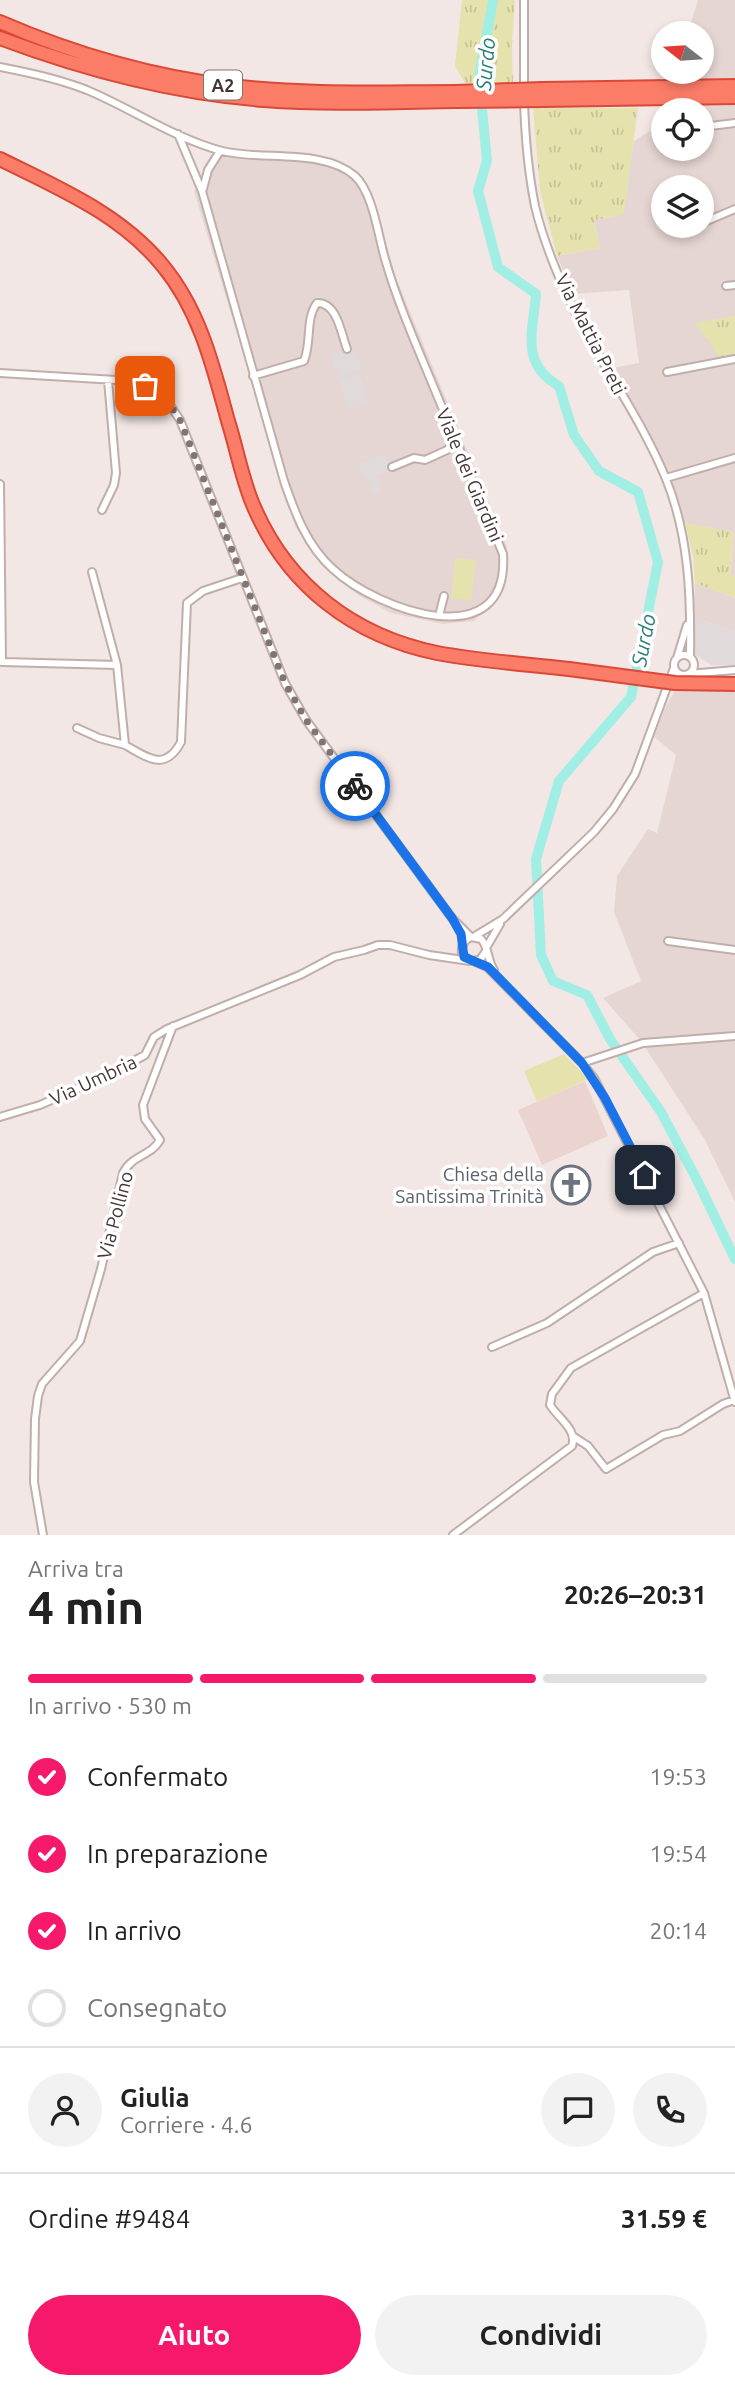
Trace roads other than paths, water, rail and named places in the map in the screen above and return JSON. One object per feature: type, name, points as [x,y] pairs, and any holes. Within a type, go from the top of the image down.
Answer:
[{"type":"highway","name":"A2","points":[[0,20],[20,31],[79,54],[130,67],[231,86],[456,97]]},
{"type":"highway","name":"A2","points":[[0,38],[76,65],[141,82],[230,97],[321,102],[735,86]]},
{"type":"highway","name":"A2","points":[[543,95],[735,97]]},
{"type":"highway","points":[[0,159],[112,218],[140,241],[163,266],[191,307],[206,343],[253,507],[279,554],[312,592],[347,619],[393,641],[438,653],[675,682],[735,684]]},
{"type":"street","name":"Via Mattia Preti","points":[[524,0],[525,131],[536,208],[554,262],[584,328],[666,478],[686,554],[693,669],[688,674]]},
{"type":"street","name":"Viale dei Giardini","points":[[0,67],[42,75],[87,90],[178,134],[220,150],[249,156],[319,160],[341,166],[356,177],[367,191],[388,272],[503,554],[505,574],[496,594],[481,611],[455,617],[439,616],[390,605],[358,589],[332,568],[312,544],[298,520],[253,376],[202,191],[178,134]]},
{"type":"street","points":[[714,126],[735,123]]},
{"type":"street","points":[[202,191],[208,170],[220,150]]},
{"type":"street","points":[[714,219],[735,209]]},
{"type":"street","points":[[726,286],[735,285]]},
{"type":"street","points":[[253,376],[304,361],[310,348],[312,310],[317,303],[325,303],[332,308],[347,349]]},
{"type":"street","points":[[667,372],[735,359]]},
{"type":"street","points":[[0,373],[108,380],[145,386],[166,399],[180,420],[285,683],[306,720],[452,918],[473,937],[484,941],[490,964],[503,983]]},
{"type":"street","points":[[102,510],[114,485],[116,473],[108,380]]},
{"type":"street","points":[[392,467],[414,458],[425,460],[447,450],[456,441]]},
{"type":"street","points":[[666,478],[735,458]]},
{"type":"street","points":[[0,484],[2,662],[117,665]]},
{"type":"street","points":[[92,572],[117,665],[125,745]]},
{"type":"street","points":[[76,728],[125,745],[150,759],[165,760],[174,755],[181,742],[187,603],[203,591],[242,578]]},
{"type":"street","points":[[439,616],[444,596]]},
{"type":"street","name":"Via Mattia Preti","points":[[662,701],[690,617]]},
{"type":"street","points":[[677,658],[684,655],[711,671]]},
{"type":"street","points":[[674,668],[680,675]]},
{"type":"street","points":[[445,958],[503,919],[594,831],[635,774],[662,701],[680,675],[735,670]]},
{"type":"street","points":[[452,918],[462,945],[462,954],[488,967],[582,1063],[605,1098],[704,1293],[735,1401],[723,1404],[680,1430],[663,1435],[606,1469],[588,1446],[574,1437],[550,1405],[552,1394],[566,1373],[580,1362],[704,1293]]},
{"type":"street","points":[[173,1026],[300,975],[334,957],[378,945],[390,945],[445,958],[480,960],[503,919]]},
{"type":"street","points":[[668,941],[735,950]]},
{"type":"street","name":"Via Umbria","points":[[0,1118],[40,1105],[102,1078],[145,1055],[154,1037],[173,1026]]},
{"type":"street","name":"Via Pollino","points":[[43,1535],[34,1482],[38,1396],[42,1384],[80,1341],[101,1269],[123,1172],[131,1160],[155,1150],[160,1140],[145,1119],[144,1105],[173,1026]]},
{"type":"street","points":[[582,1063],[643,1044],[735,1036]]},
{"type":"street","points":[[492,1347],[547,1323],[653,1252],[679,1242]]},
{"type":"street","points":[[453,1535],[572,1446],[574,1437]]},
{"type":"waterway","name":"Surdo","points":[[493,0],[479,77],[487,161],[478,191],[498,267],[536,294],[532,346],[539,368],[559,386],[574,435],[599,471],[638,492],[658,562],[631,697],[559,781],[536,859],[541,955],[553,981],[587,995],[610,1039],[661,1112],[735,1259]]},
{"type":"place","name":"Chiesa della Santissima Trinità","points":[[571,1185]]}]
